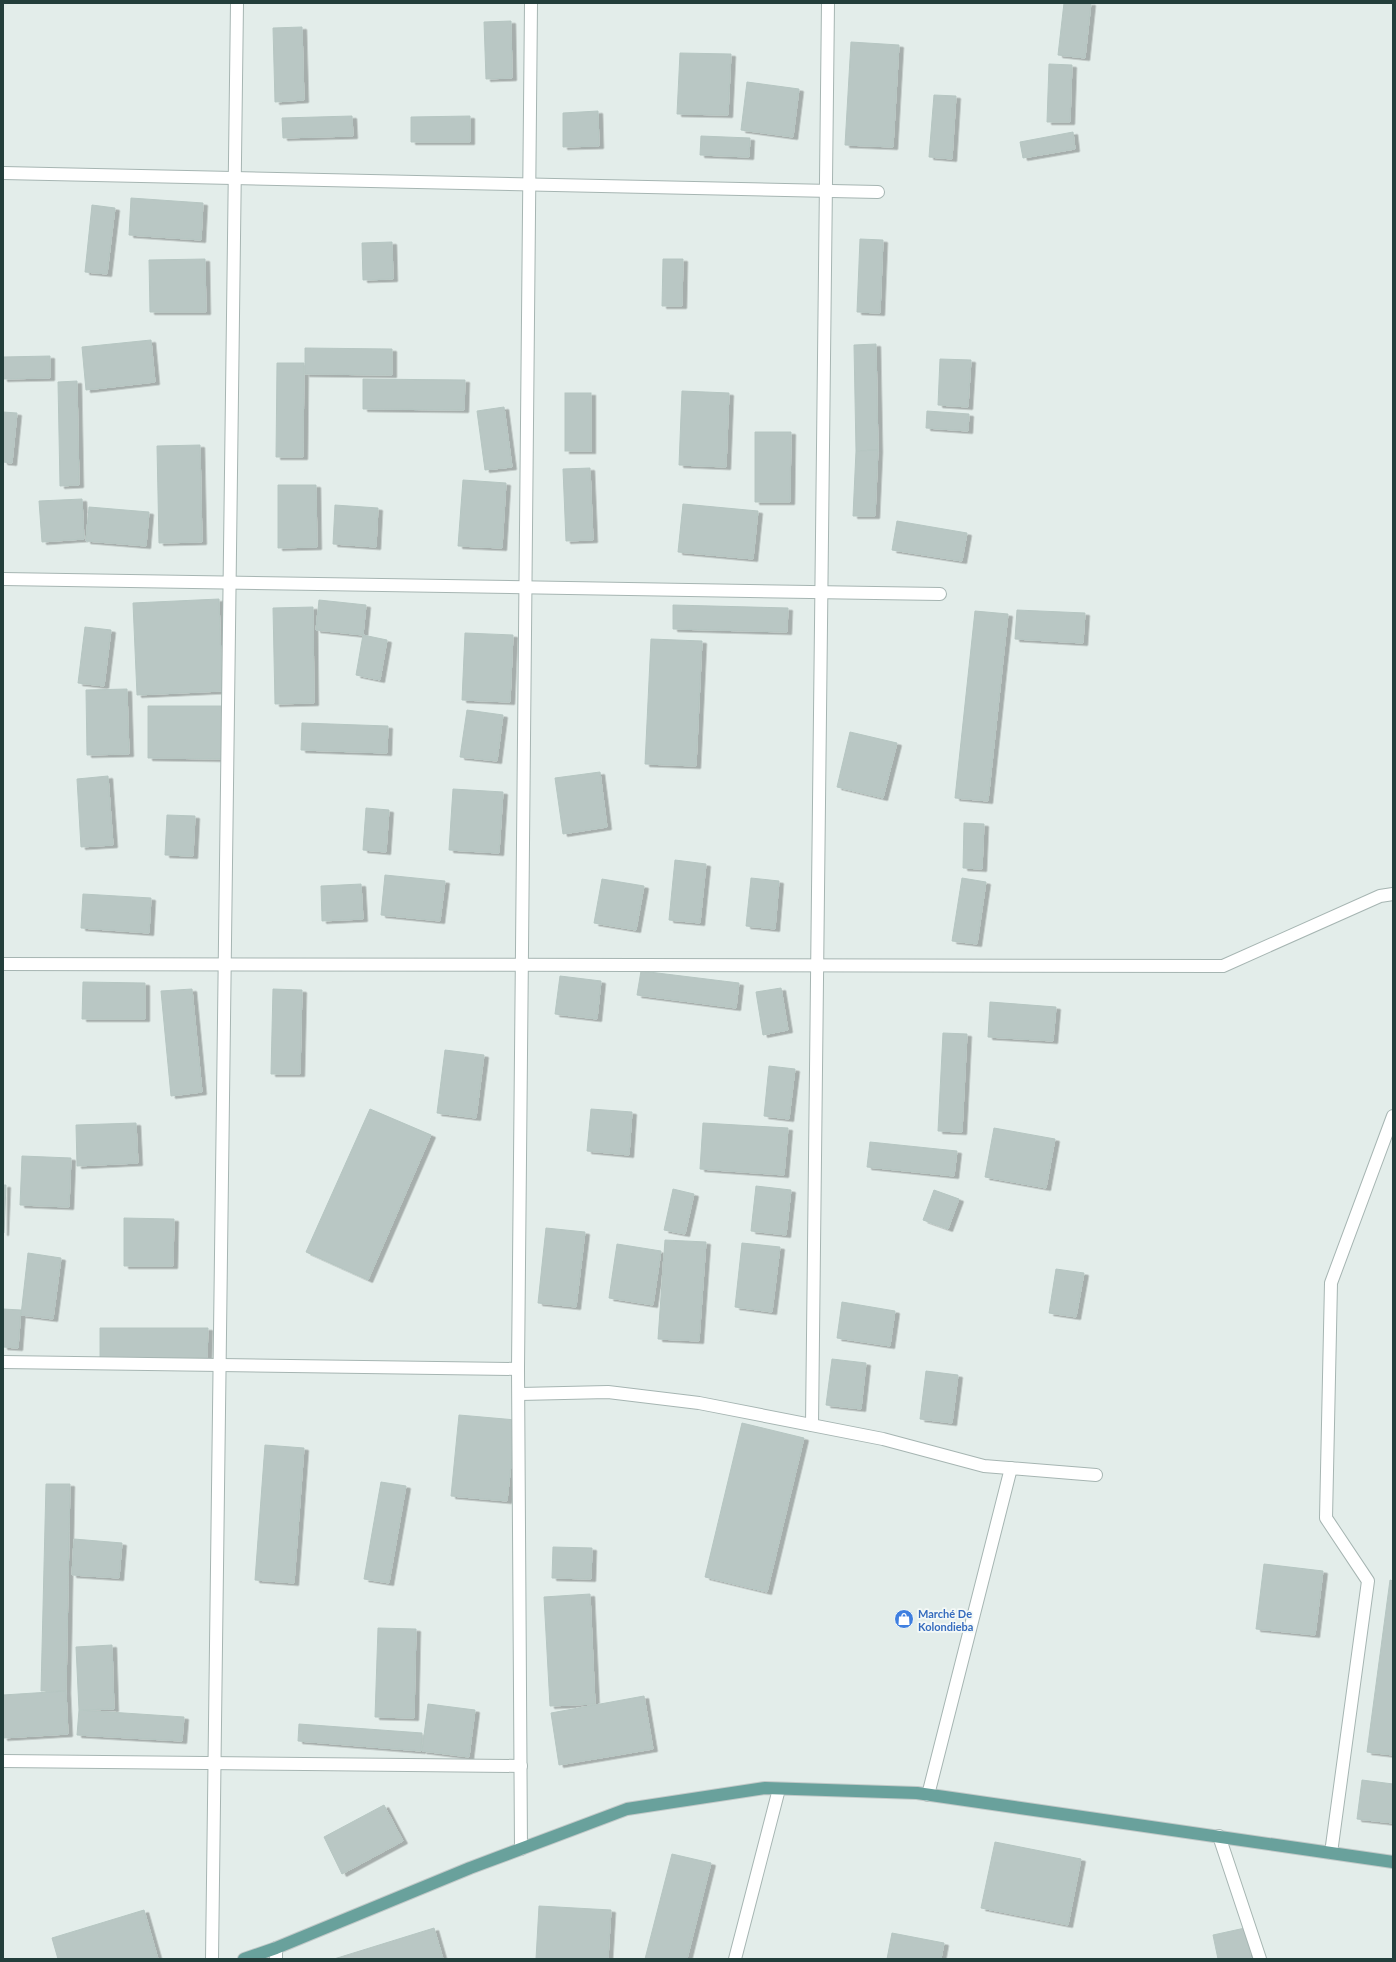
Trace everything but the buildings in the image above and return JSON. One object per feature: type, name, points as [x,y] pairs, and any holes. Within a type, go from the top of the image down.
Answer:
[{"type":"main road","points":[[244,1959],[276,1953],[521,1849],[627,1809],[765,1788],[928,1794],[1393,1862]]},
{"type":"street","points":[[212,1959],[237,3]]},
{"type":"street","points":[[521,1849],[520,1394],[518,1369],[532,3]]},
{"type":"street","points":[[812,1425],[828,3]]},
{"type":"street","points":[[3,173],[878,192]]},
{"type":"street","points":[[3,579],[940,594]]},
{"type":"street","points":[[3,964],[1223,966],[1380,896],[1393,894]]},
{"type":"street","points":[[1331,1853],[1368,1581],[1326,1518],[1332,1283],[1393,1116]]},
{"type":"street","points":[[3,1362],[518,1369]]},
{"type":"street","points":[[520,1394],[608,1392],[699,1403],[883,1439],[984,1466],[1096,1475]]},
{"type":"street","points":[[928,1794],[1011,1468]]},
{"type":"street","points":[[3,1760],[521,1766]]},
{"type":"street","points":[[735,1959],[779,1789]]},
{"type":"street","points":[[1219,1836],[1260,1959]]},
{"type":"place","name":"Marché De Kolondieba","points":[[904,1619]]}]
